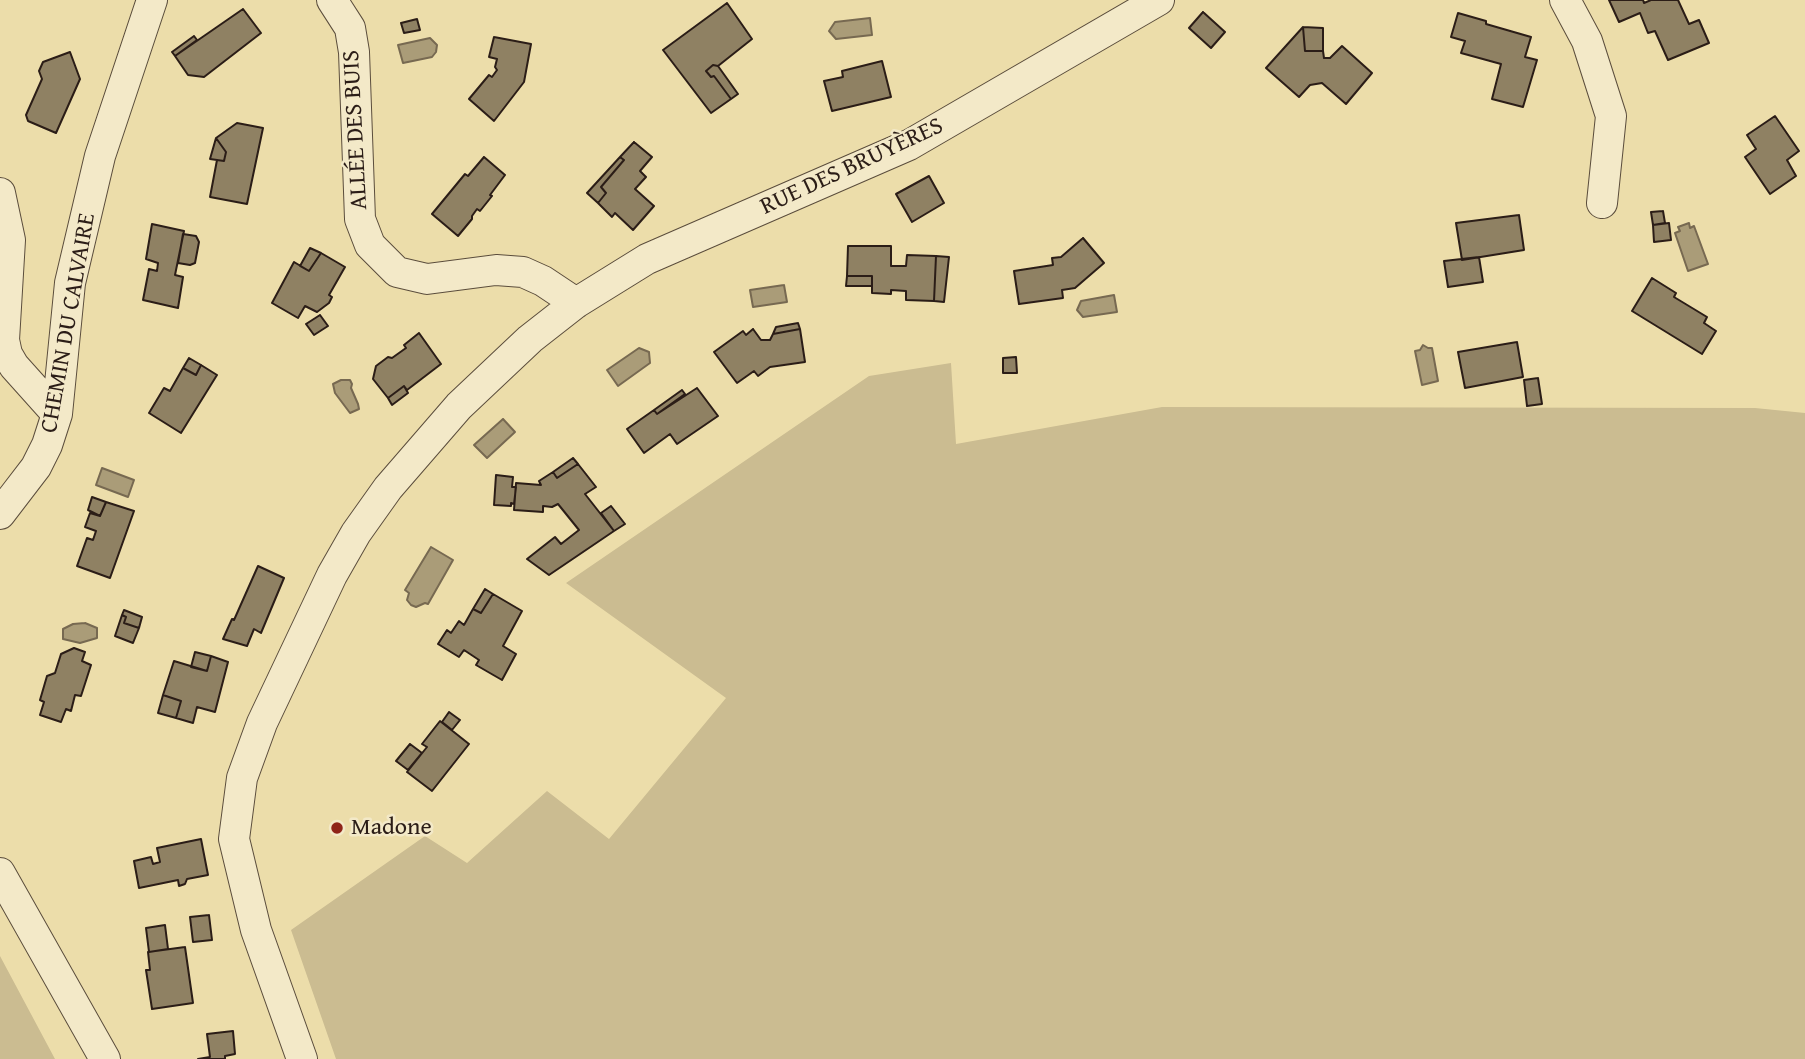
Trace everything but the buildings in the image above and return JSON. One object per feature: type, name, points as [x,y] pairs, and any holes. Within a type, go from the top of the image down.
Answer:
[{"type":"street","name":"CHEMIN DU CALVAIRE","points":[[0,514],[36,467],[47,445],[57,414],[70,284],[100,156],[152,0]]},
{"type":"street","name":"ALLÉE DES BUIS","points":[[332,0],[350,28],[354,51],[360,219],[370,245],[397,272],[427,279],[496,270],[523,272],[543,281],[576,303]]},
{"type":"street","name":"RUE DES BRUYÈRES","points":[[302,1059],[256,930],[234,839],[242,778],[262,723],[332,575],[356,533],[405,467],[459,406],[530,339],[576,303],[647,259],[909,145],[1159,0]]},
{"type":"street","points":[[1565,0],[1587,41],[1611,116],[1602,203]]},
{"type":"street","points":[[0,193],[10,240],[4,340],[7,354],[14,366],[57,414]]},
{"type":"street","points":[[0,873],[105,1059]]},
{"type":"shaded area","points":[[870,18],[872,35],[836,39],[829,31],[835,22]]},
{"type":"shaded area","points":[[430,38],[437,45],[432,57],[403,63],[398,45]]},
{"type":"shaded area","points":[[1689,223],[1690,228],[1694,226],[1708,264],[1688,271],[1675,233],[1680,231],[1678,227]]},
{"type":"shaded area","points":[[784,285],[787,302],[753,307],[750,290]]},
{"type":"shaded area","points":[[1114,295],[1117,312],[1083,317],[1077,310],[1081,301]]},
{"type":"shaded area","points":[[1423,345],[1432,348],[1438,381],[1422,385],[1415,351],[1420,350]]},
{"type":"shaded area","points":[[639,348],[649,352],[650,363],[618,386],[607,370]]},
{"type":"shaded area","points":[[951,363],[956,444],[1162,407],[1755,408],[1805,413],[1805,1059],[336,1059],[291,930],[425,836],[467,863],[547,791],[609,839],[726,698],[566,583],[869,376]]},
{"type":"shaded area","points":[[350,380],[358,404],[359,409],[350,413],[335,393],[333,384]]},
{"type":"shaded area","points":[[503,419],[515,432],[487,458],[474,445]]},
{"type":"shaded area","points":[[102,468],[134,480],[128,497],[96,485]]},
{"type":"shaded area","points":[[431,547],[453,560],[428,604],[416,607],[407,600],[409,593],[405,590]]},
{"type":"shaded area","points":[[85,623],[97,628],[97,638],[80,643],[63,639],[63,629],[73,624]]},
{"type":"shaded area","points":[[0,956],[55,1059],[0,1059]]},
{"type":"place","name":"Madone","points":[[337,828]]}]
